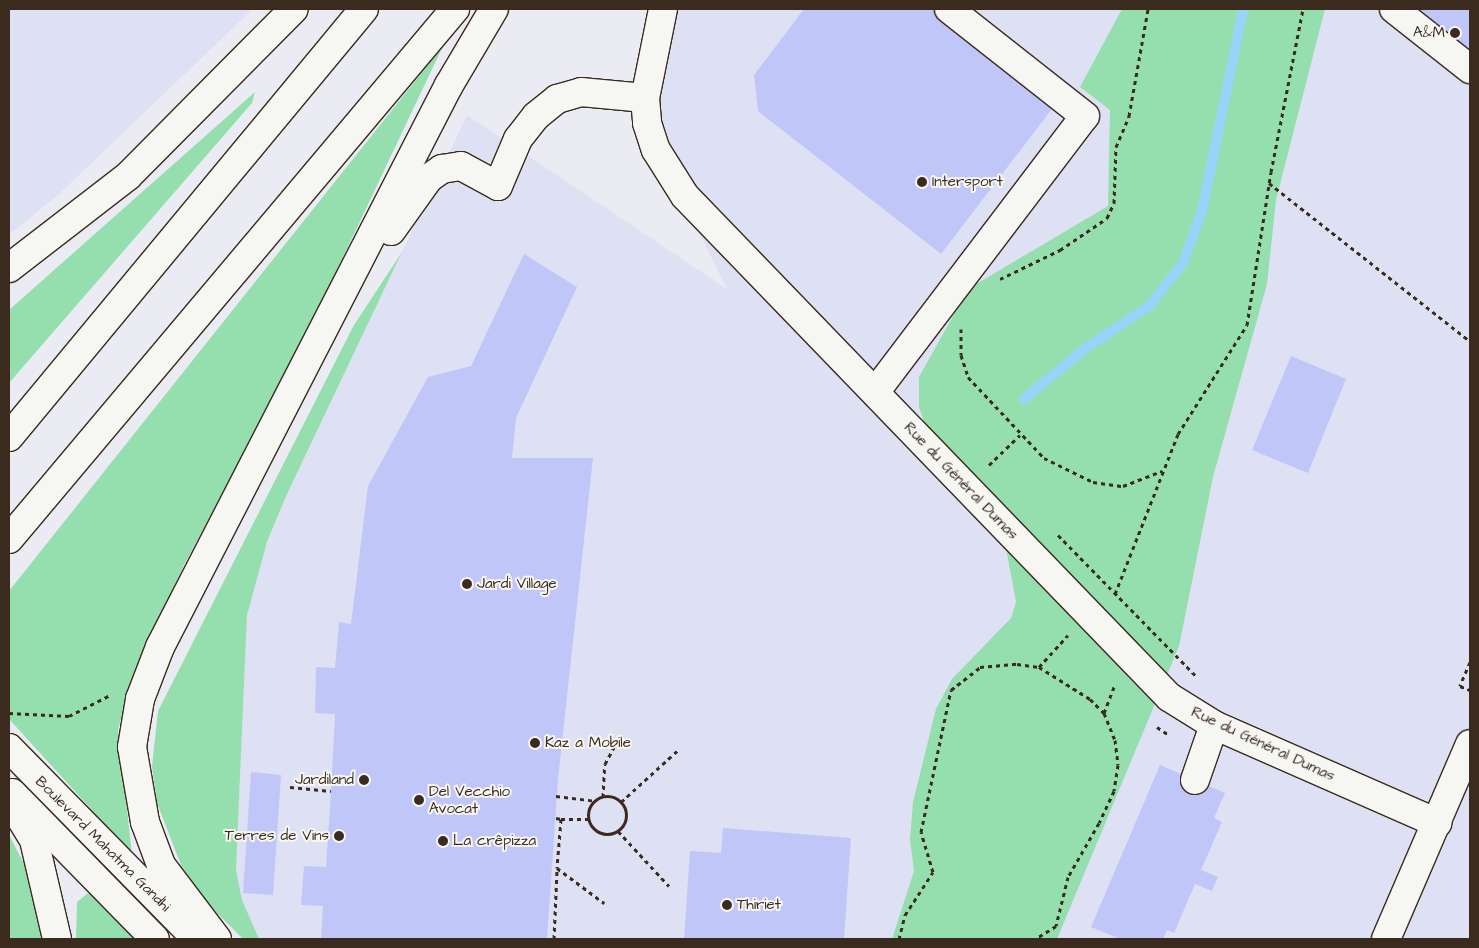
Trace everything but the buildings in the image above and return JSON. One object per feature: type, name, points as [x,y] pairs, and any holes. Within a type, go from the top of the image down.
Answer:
[{"type":"main road","points":[[9,268],[128,176],[294,9]]},
{"type":"main road","points":[[9,437],[364,9]]},
{"type":"main road","points":[[9,539],[455,9]]},
{"type":"main road","points":[[217,939],[161,865],[145,822],[132,747],[140,699],[160,647],[342,300],[449,85],[494,9]]},
{"type":"main road","name":"Rue du Général Dumas","points":[[663,9],[645,98],[656,150],[671,178],[1169,697],[1214,725],[1437,822]]},
{"type":"main road","points":[[876,392],[1085,116],[949,9]]},
{"type":"main road","points":[[1394,9],[1470,69]]},
{"type":"main road","points":[[342,300],[429,178],[442,169],[461,166],[498,186],[518,139],[536,116],[557,99],[581,92],[645,98]]},
{"type":"main road","points":[[1195,780],[1214,725]]},
{"type":"main road","points":[[1386,939],[1470,744]]},
{"type":"main road","name":"Boulevard Mahatma Gandhi","points":[[9,748],[197,939]]},
{"type":"main road","name":"Boulevard Mahatma Gandhi","points":[[9,790],[155,939]]},
{"type":"main road","points":[[9,799],[34,840],[46,877],[57,939]]},
{"type":"path","points":[[997,280],[1060,250],[1107,218],[1114,203],[1116,147],[1129,116],[1148,9]]},
{"type":"path","points":[[1116,594],[1162,472],[1196,401],[1247,325],[1269,183],[1303,9]]},
{"type":"path","points":[[1269,183],[1470,341]]},
{"type":"path","points":[[961,322],[961,355],[968,377],[1020,435],[1064,471],[1093,482],[1123,486],[1162,472]]},
{"type":"path","points":[[989,465],[1020,435]]},
{"type":"path","points":[[1039,667],[1068,635]]},
{"type":"path","points":[[1470,662],[1460,686],[1470,690]]},
{"type":"path","points":[[899,939],[905,915],[933,872],[921,832],[951,690],[980,667],[1039,667],[1071,684],[1104,713],[1115,740],[1118,765],[1114,790],[1068,877],[1056,926],[1035,939]]},
{"type":"path","points":[[1104,713],[1116,685]]},
{"type":"path","points":[[9,713],[69,716],[104,695],[140,699]]},
{"type":"path","points":[[603,797],[605,764],[614,747]]},
{"type":"path","points":[[621,802],[677,751]]},
{"type":"path","points":[[290,787],[331,791]]},
{"type":"path","points":[[556,796],[594,801],[603,797],[621,802]]},
{"type":"path","points":[[589,819],[594,801]]},
{"type":"path","points":[[618,832],[627,816],[621,802]]},
{"type":"path","points":[[556,818],[589,819]]},
{"type":"path","points":[[554,939],[561,819]]},
{"type":"path","points":[[589,819],[600,833],[618,832],[669,886]]},
{"type":"path","points":[[557,868],[604,903]]},
{"type":"shaded area","points":[[9,9],[253,9],[58,195],[9,235]]},
{"type":"shaded area","points":[[668,9],[1470,9],[1470,939],[259,939],[242,900],[236,870],[247,615],[256,571],[287,494],[467,115],[727,289],[671,177],[653,118]]},
{"type":"green space","points":[[1122,9],[1325,9],[1276,200],[1267,284],[1213,477],[1179,646],[1057,939],[892,939],[914,871],[910,840],[913,802],[936,709],[952,679],[1011,618],[1016,602],[1003,532],[929,436],[919,407],[919,377],[968,289],[1108,206],[1110,110],[1080,87]]},
{"type":"green space","points":[[443,46],[300,348],[184,565],[134,673],[118,730],[132,854],[9,719],[9,591]]},
{"type":"green space","points":[[255,92],[252,103],[9,383],[9,310]]},
{"type":"green space","points":[[402,252],[287,494],[267,542],[247,615],[236,870],[242,900],[259,939],[243,939],[204,900],[181,865],[157,803],[152,766],[158,711],[354,325]]},
{"type":"green space","points":[[9,835],[39,892],[41,939],[9,939]]},
{"type":"green space","points":[[88,893],[139,939],[76,939],[77,902]]},
{"type":"waterway","points":[[1024,399],[1083,350],[1149,306],[1183,263],[1202,211],[1243,9]]},
{"type":"place","name":"A&M","points":[[1455,33]]},
{"type":"place","name":"Intersport","points":[[922,182]]},
{"type":"place","name":"Jardi Village","points":[[467,584]]},
{"type":"place","name":"Kaz a Mobile","points":[[535,743]]},
{"type":"place","name":"Jardiland","points":[[364,780]]},
{"type":"place","name":"Del Vecchio Avocat","points":[[419,800]]},
{"type":"place","name":"Terres de Vins","points":[[339,836]]},
{"type":"place","name":"La crêpizza","points":[[443,841]]},
{"type":"place","name":"Thiriet","points":[[727,905]]}]
